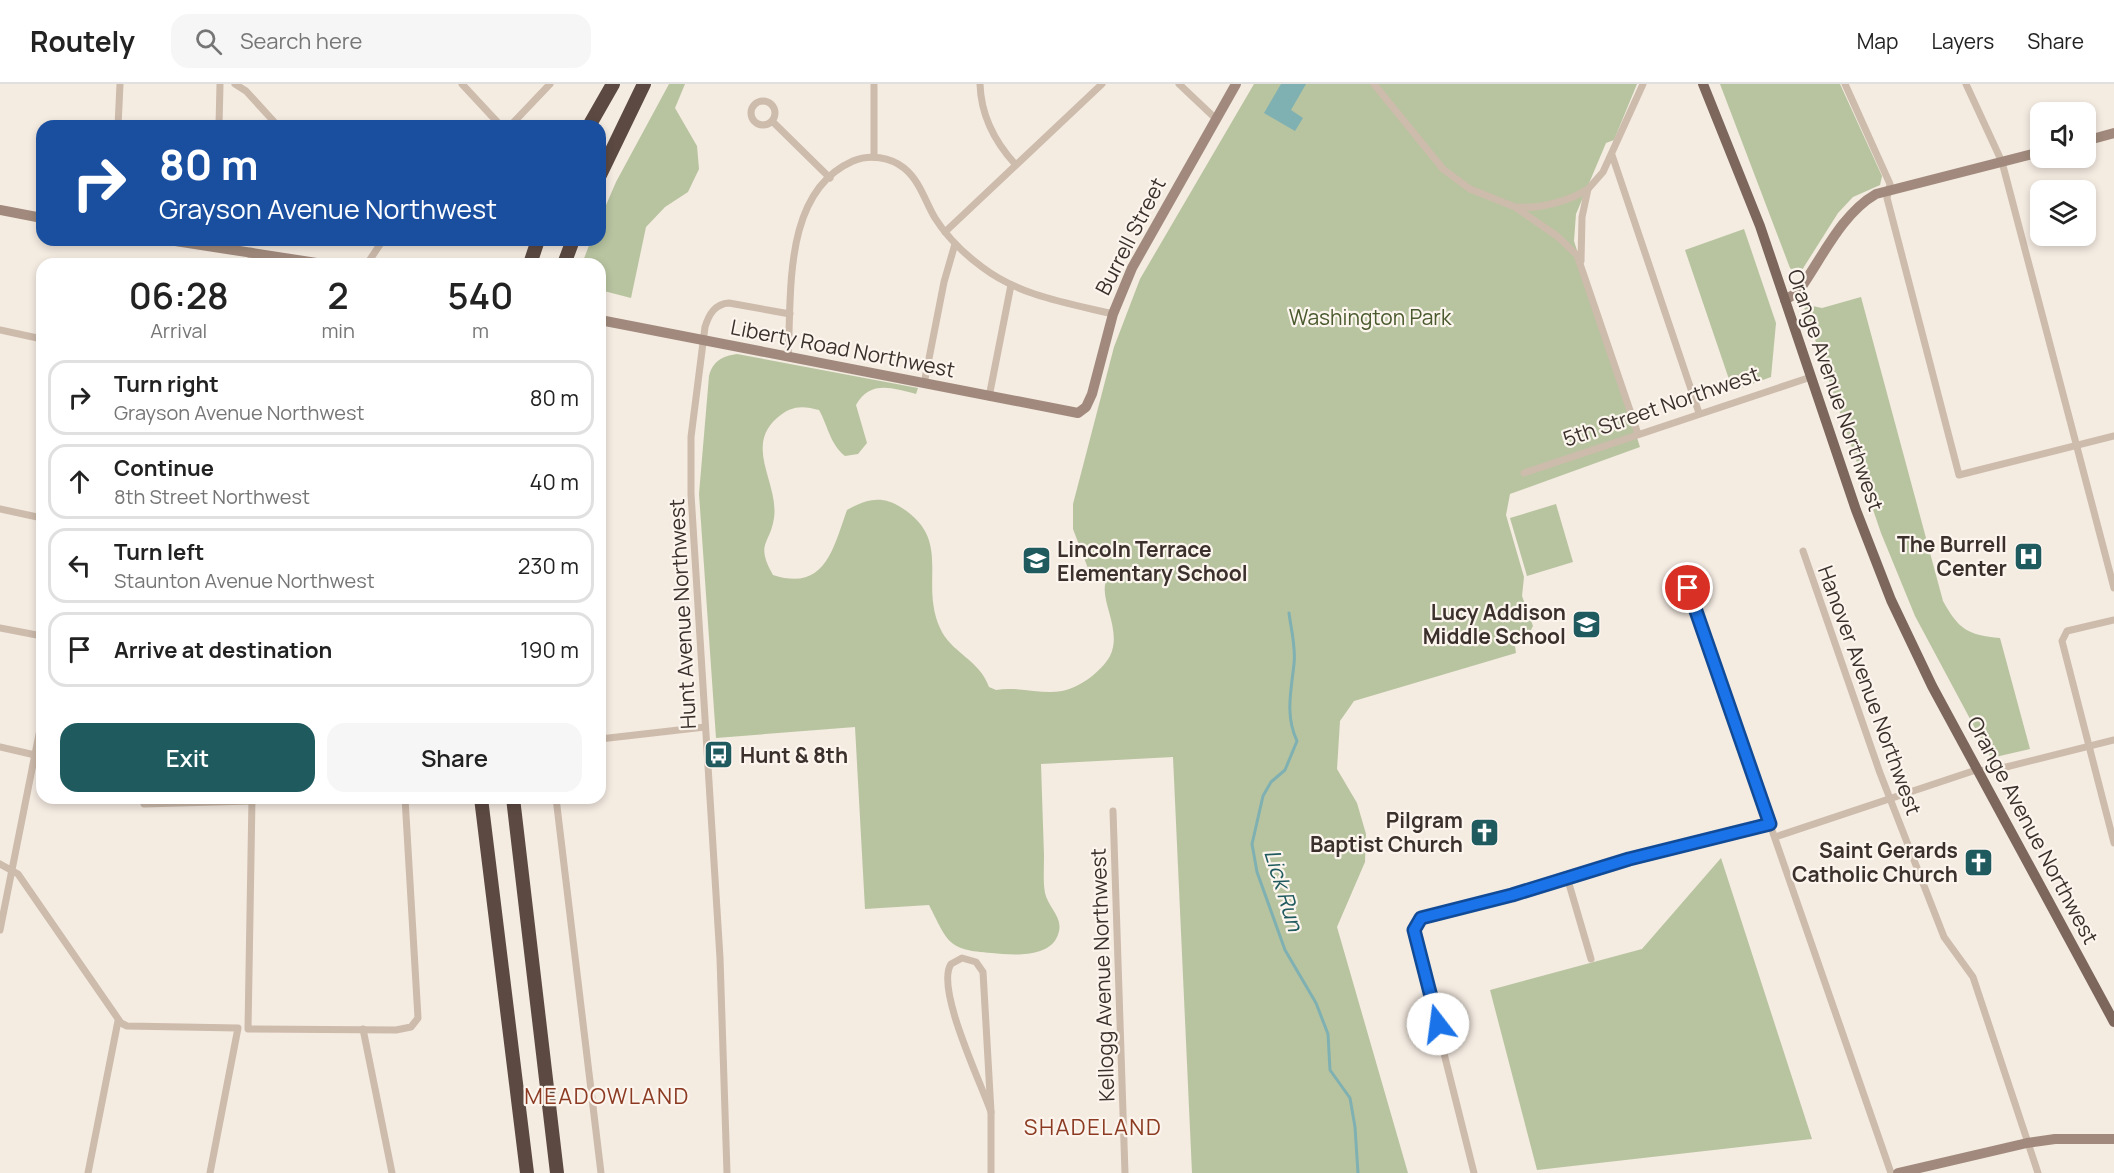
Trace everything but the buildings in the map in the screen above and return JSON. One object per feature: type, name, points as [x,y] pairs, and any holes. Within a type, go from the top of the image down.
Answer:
[{"type":"highway","points":[[592,120],[613,84]]},
{"type":"highway","points":[[606,163],[644,84]]},
{"type":"highway","points":[[482,804],[527,1173]]},
{"type":"highway","points":[[514,804],[558,1173]]},
{"type":"main road","name":"Orange Avenue Northwest","points":[[1703,84],[1760,226],[1863,528],[1891,600],[1932,686],[2114,1022]]},
{"type":"street","points":[[118,120],[120,84]]},
{"type":"street","points":[[219,120],[220,84]]},
{"type":"street","points":[[235,84],[246,91],[273,120]]},
{"type":"street","points":[[462,84],[495,120]]},
{"type":"street","points":[[516,120],[550,84]]},
{"type":"street","points":[[874,84],[874,157]]},
{"type":"street","points":[[980,84],[988,124],[1003,151],[1015,164]]},
{"type":"street","points":[[945,232],[1102,84]]},
{"type":"street","points":[[1179,84],[1215,118]]},
{"type":"street","name":"Burrell Street","points":[[1078,413],[1086,407],[1092,394],[1113,314],[1137,258],[1236,84]]},
{"type":"street","points":[[1374,84],[1443,169],[1470,189],[1515,207],[1557,236],[1571,249],[1582,264],[1638,434]]},
{"type":"street","points":[[1515,207],[1534,207],[1572,198],[1588,189],[1604,172],[1643,84]]},
{"type":"street","points":[[1845,84],[1889,179],[1890,191],[1887,198],[1959,475],[2114,436]]},
{"type":"street","points":[[1966,84],[2002,162],[2114,588]]},
{"type":"street","points":[[772,122],[830,178]]},
{"type":"street","points":[[2096,138],[2114,134]]},
{"type":"street","points":[[1612,155],[1699,413]]},
{"type":"street","points":[[1785,300],[1798,292],[1847,219],[1860,205],[1876,194],[2030,155]]},
{"type":"street","points":[[788,357],[793,253],[797,233],[814,197],[830,178],[854,161],[874,157],[892,161],[912,175],[945,232],[955,244],[983,268],[1011,285],[1046,298],[1113,314]]},
{"type":"street","points":[[1582,264],[1582,217],[1588,189]]},
{"type":"street","points":[[0,210],[36,217]]},
{"type":"street","points":[[924,384],[944,282],[955,244]]},
{"type":"street","points":[[228,246],[290,258]]},
{"type":"street","points":[[251,251],[251,258]]},
{"type":"street","points":[[989,397],[1011,285]]},
{"type":"street","name":"Hunt Avenue Northwest","points":[[727,1173],[720,958],[697,610],[691,448],[704,340],[708,318],[712,311],[723,303],[734,303],[790,314]]},
{"type":"street","name":"Liberty Road Northwest","points":[[606,321],[1078,413]]},
{"type":"street","points":[[0,330],[36,338]]},
{"type":"street","name":"5th Street Northwest","points":[[1524,473],[1811,377]]},
{"type":"street","points":[[0,509],[36,517]]},
{"type":"street","name":"Hanover Avenue Northwest","points":[[1803,551],[1890,800],[1944,937],[1972,977],[2038,1173]]},
{"type":"street","points":[[1688,588],[1891,1173]]},
{"type":"street","points":[[2114,620],[2064,634],[2062,641],[2114,843]]},
{"type":"street","points":[[0,628],[36,635]]},
{"type":"street","points":[[606,738],[705,727]]},
{"type":"street","points":[[1775,837],[1979,770],[1994,771],[2114,740]]},
{"type":"street","points":[[0,747],[35,755]]},
{"type":"street","points":[[0,930],[36,750]]},
{"type":"street","points":[[252,804],[249,1029],[411,1027],[418,1018],[405,804]]},
{"type":"street","points":[[556,804],[601,1173]]},
{"type":"street","name":"Kellogg Avenue Northwest","points":[[1113,811],[1125,1173]]},
{"type":"street","points":[[1474,1173],[1414,930],[1418,920],[1424,916],[1550,884],[1567,877],[1770,824]]},
{"type":"street","points":[[0,864],[12,869],[34,897],[118,1021],[127,1026],[238,1029],[210,1173]]},
{"type":"street","points":[[1567,877],[1591,959]]},
{"type":"street","points":[[991,1112],[959,1027],[946,982],[951,964],[962,958],[976,962],[983,972],[991,1112],[991,1173]]},
{"type":"street","points":[[88,1173],[118,1021]]},
{"type":"street","points":[[363,1029],[392,1173]]},
{"type":"street","points":[[1898,1173],[2027,1143],[2055,1139],[2114,1139]]},
{"type":"green space","points":[[669,84],[685,84],[675,108],[697,146],[699,169],[688,192],[665,207],[646,227],[631,298],[606,292],[606,258],[584,258],[589,246],[606,246],[606,205]]},
{"type":"green space","name":"Washington Park","points":[[1254,84],[1637,84],[1614,140],[1606,143],[1576,214],[1574,241],[1640,447],[1510,494],[1506,515],[1524,577],[1522,596],[1533,626],[1525,641],[1515,646],[1516,653],[1354,701],[1340,721],[1337,769],[1357,803],[1366,834],[1365,862],[1337,927],[1408,1173],[1192,1173],[1173,757],[1041,764],[1044,889],[1058,920],[1059,932],[1051,945],[1044,949],[1027,954],[1008,954],[977,952],[957,946],[945,936],[929,905],[865,909],[855,727],[716,738],[699,494],[709,376],[716,363],[723,358],[737,354],[918,388],[916,394],[890,388],[875,389],[862,397],[856,405],[867,443],[858,454],[845,456],[840,451],[819,410],[807,407],[792,409],[777,418],[768,429],[763,441],[763,453],[772,492],[774,518],[764,550],[773,575],[791,579],[805,578],[816,572],[831,552],[847,510],[868,501],[888,501],[902,508],[917,521],[926,534],[931,548],[934,611],[940,628],[951,644],[979,670],[989,687],[996,690],[1062,691],[1082,683],[1106,662],[1110,656],[1114,634],[1105,592],[1105,583],[1109,576],[1089,571],[1073,529],[1073,504],[1114,347],[1140,279]]},
{"type":"green space","points":[[1720,84],[1840,84],[1882,176],[1880,185],[1853,197],[1838,213],[1802,270],[1795,272],[1790,268]]},
{"type":"green space","points":[[1744,229],[1776,323],[1771,377],[1733,391],[1685,250]]},
{"type":"green space","points":[[1861,297],[1943,601],[1954,619],[1972,633],[2000,638],[2030,749],[1991,758],[1915,616],[1881,533],[1803,304],[1822,308]]},
{"type":"green space","points":[[1556,504],[1573,562],[1527,576],[1510,518]]},
{"type":"green space","points":[[1721,858],[1812,1139],[1537,1170],[1490,990],[1642,949]]},
{"type":"water","points":[[1281,84],[1306,84],[1291,110],[1303,118],[1295,131],[1264,113]]},
{"type":"waterway","name":"Lick Run","points":[[1289,613],[1294,645],[1290,713],[1297,741],[1285,770],[1271,782],[1263,796],[1252,844],[1257,872],[1285,950],[1316,1003],[1328,1034],[1330,1070],[1350,1098],[1355,1127],[1358,1173]]},
{"type":"place","name":"The Burrell Center","points":[[2028,556]]},
{"type":"place","name":"Lincoln Terrace Elementary School","points":[[1036,561]]},
{"type":"place","name":"Lucy Addison Middle School","points":[[1587,624]]},
{"type":"place","name":"Hunt & 8th","points":[[719,755]]},
{"type":"place","name":"Pilgram Baptist Church","points":[[1484,832]]},
{"type":"place","name":"Saint Gerards Catholic Church","points":[[1979,862]]},
{"type":"district","name":"MEADOWLAND","points":[[607,1096]]},
{"type":"district","name":"SHADELAND","points":[[1093,1127]]},
{"type":"route","points":[[1438,1024],[1414,930],[1415,924],[1424,916],[1512,895],[1629,859],[1770,824],[1688,588]]}]
